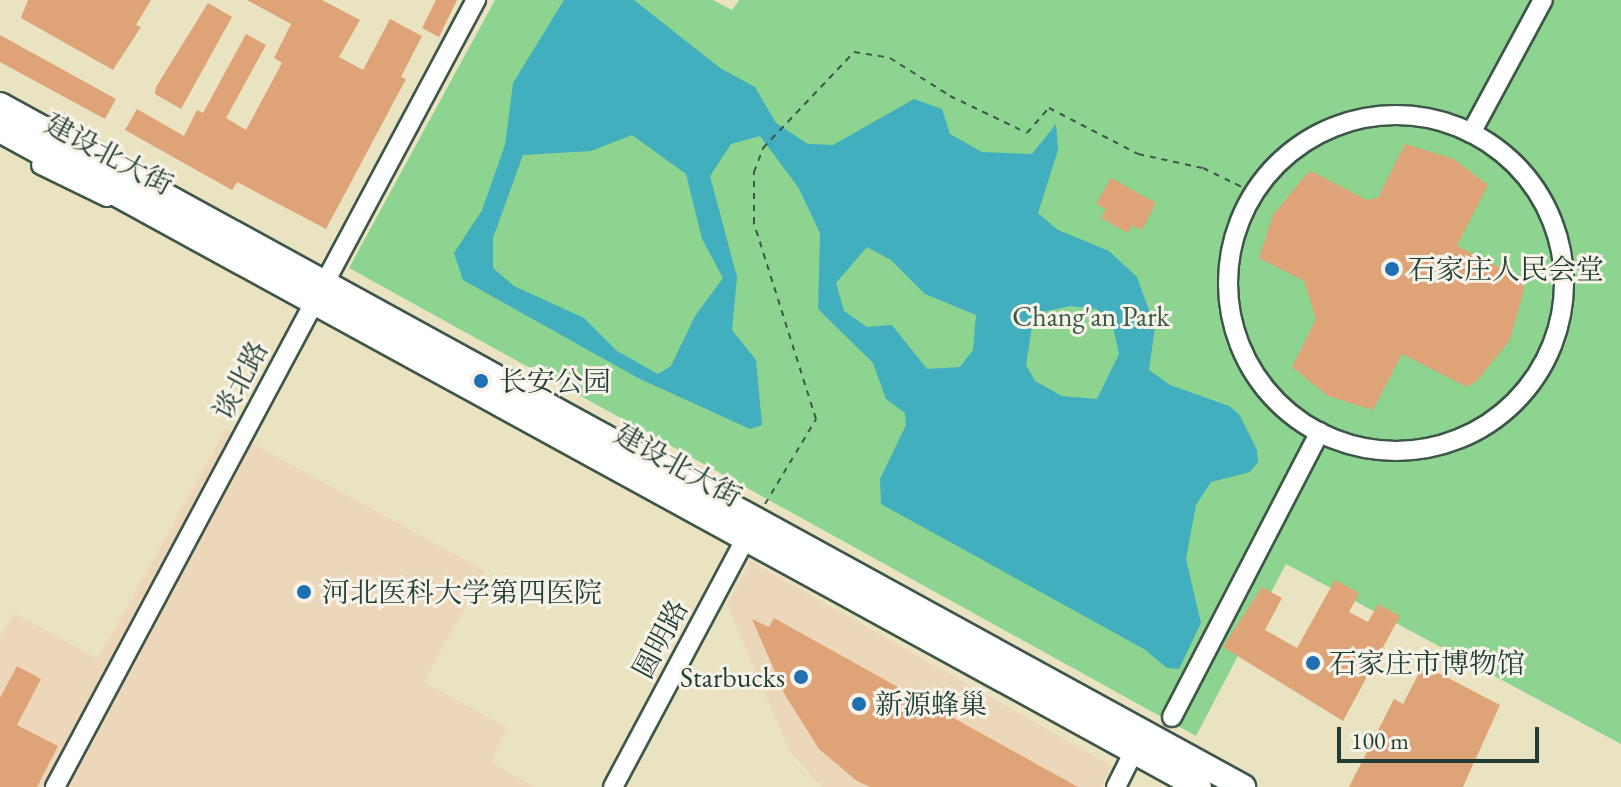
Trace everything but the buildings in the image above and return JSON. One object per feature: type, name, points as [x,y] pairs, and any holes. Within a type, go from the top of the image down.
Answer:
[{"type":"main road","points":[[0,105],[158,202]]},
{"type":"main road","name":"建设北大街","points":[[0,130],[158,202],[751,527],[1243,787]]},
{"type":"main road","name":"建设北大街","points":[[751,527],[1199,787]]},
{"type":"street","name":"谈北路","points":[[55,787],[476,0]]},
{"type":"street","points":[[1471,133],[1543,0]]},
{"type":"street","points":[[0,98],[102,152],[158,202]]},
{"type":"street","points":[[1380,114],[1445,120],[1471,133],[1504,152],[1546,203],[1565,266],[1558,332],[1527,391],[1476,433],[1413,452],[1347,446],[1289,415],[1247,364],[1227,300],[1234,234],[1265,176],[1316,134],[1380,114]]},
{"type":"street","points":[[0,142],[82,189],[158,202]]},
{"type":"street","points":[[1172,717],[1320,432]]},
{"type":"street","name":"圆明路","points":[[613,787],[751,527]]},
{"type":"street","points":[[1116,787],[1134,751]]},
{"type":"path","points":[[751,527],[816,419],[784,330],[754,223],[754,172],[763,148],[854,52],[890,58],[1000,124],[1027,133],[1049,108],[1138,154],[1203,168],[1256,194]]},
{"type":"shaded area","name":"河北医科大学第四医院","points":[[226,429],[485,571],[424,682],[508,728],[490,762],[535,787],[0,787],[0,638],[14,613],[98,659]]},
{"type":"shaded area","name":"新源蜂巢","points":[[750,561],[1112,766],[1101,787],[822,787],[790,752],[727,605]]},
{"type":"green space","name":"Chang'an Park","points":[[495,0],[713,0],[732,10],[739,0],[1621,0],[1621,744],[1286,564],[1196,736],[349,268]]},
{"type":"water","points":[[564,0],[634,0],[720,68],[755,87],[776,123],[808,144],[833,145],[914,99],[942,109],[950,134],[982,152],[1032,154],[1056,124],[1058,150],[1038,213],[1058,230],[1109,251],[1137,277],[1155,327],[1149,370],[1170,385],[1229,406],[1239,414],[1257,450],[1258,462],[1250,472],[1211,482],[1196,505],[1186,559],[1201,623],[1179,669],[1167,668],[1144,649],[881,504],[880,479],[906,425],[905,413],[886,399],[873,363],[818,309],[820,233],[798,187],[760,136],[731,144],[710,176],[737,277],[732,330],[756,360],[762,425],[750,429],[638,378],[463,280],[454,253],[482,210],[505,145],[513,83]],"holes":[[[632,135],[686,174],[702,239],[723,278],[695,316],[671,366],[658,374],[617,351],[584,318],[514,286],[493,268],[493,238],[523,155],[591,151]],[[867,247],[891,260],[925,294],[976,315],[973,350],[960,367],[927,369],[892,325],[867,327],[844,311],[836,283]],[[1070,306],[1096,309],[1111,318],[1119,354],[1097,399],[1062,396],[1035,381],[1026,365],[1032,327],[1043,312]]]},
{"type":"place","name":"石家庄人民会堂","points":[[1392,269]]},
{"type":"place","name":"长安公园","points":[[481,381]]},
{"type":"place","name":"河北医科大学第四医院","points":[[304,592]]},
{"type":"place","name":"石家庄市博物馆","points":[[1313,663]]},
{"type":"place","name":"Starbucks","points":[[801,677]]},
{"type":"place","name":"新源蜂巢","points":[[859,704]]}]
